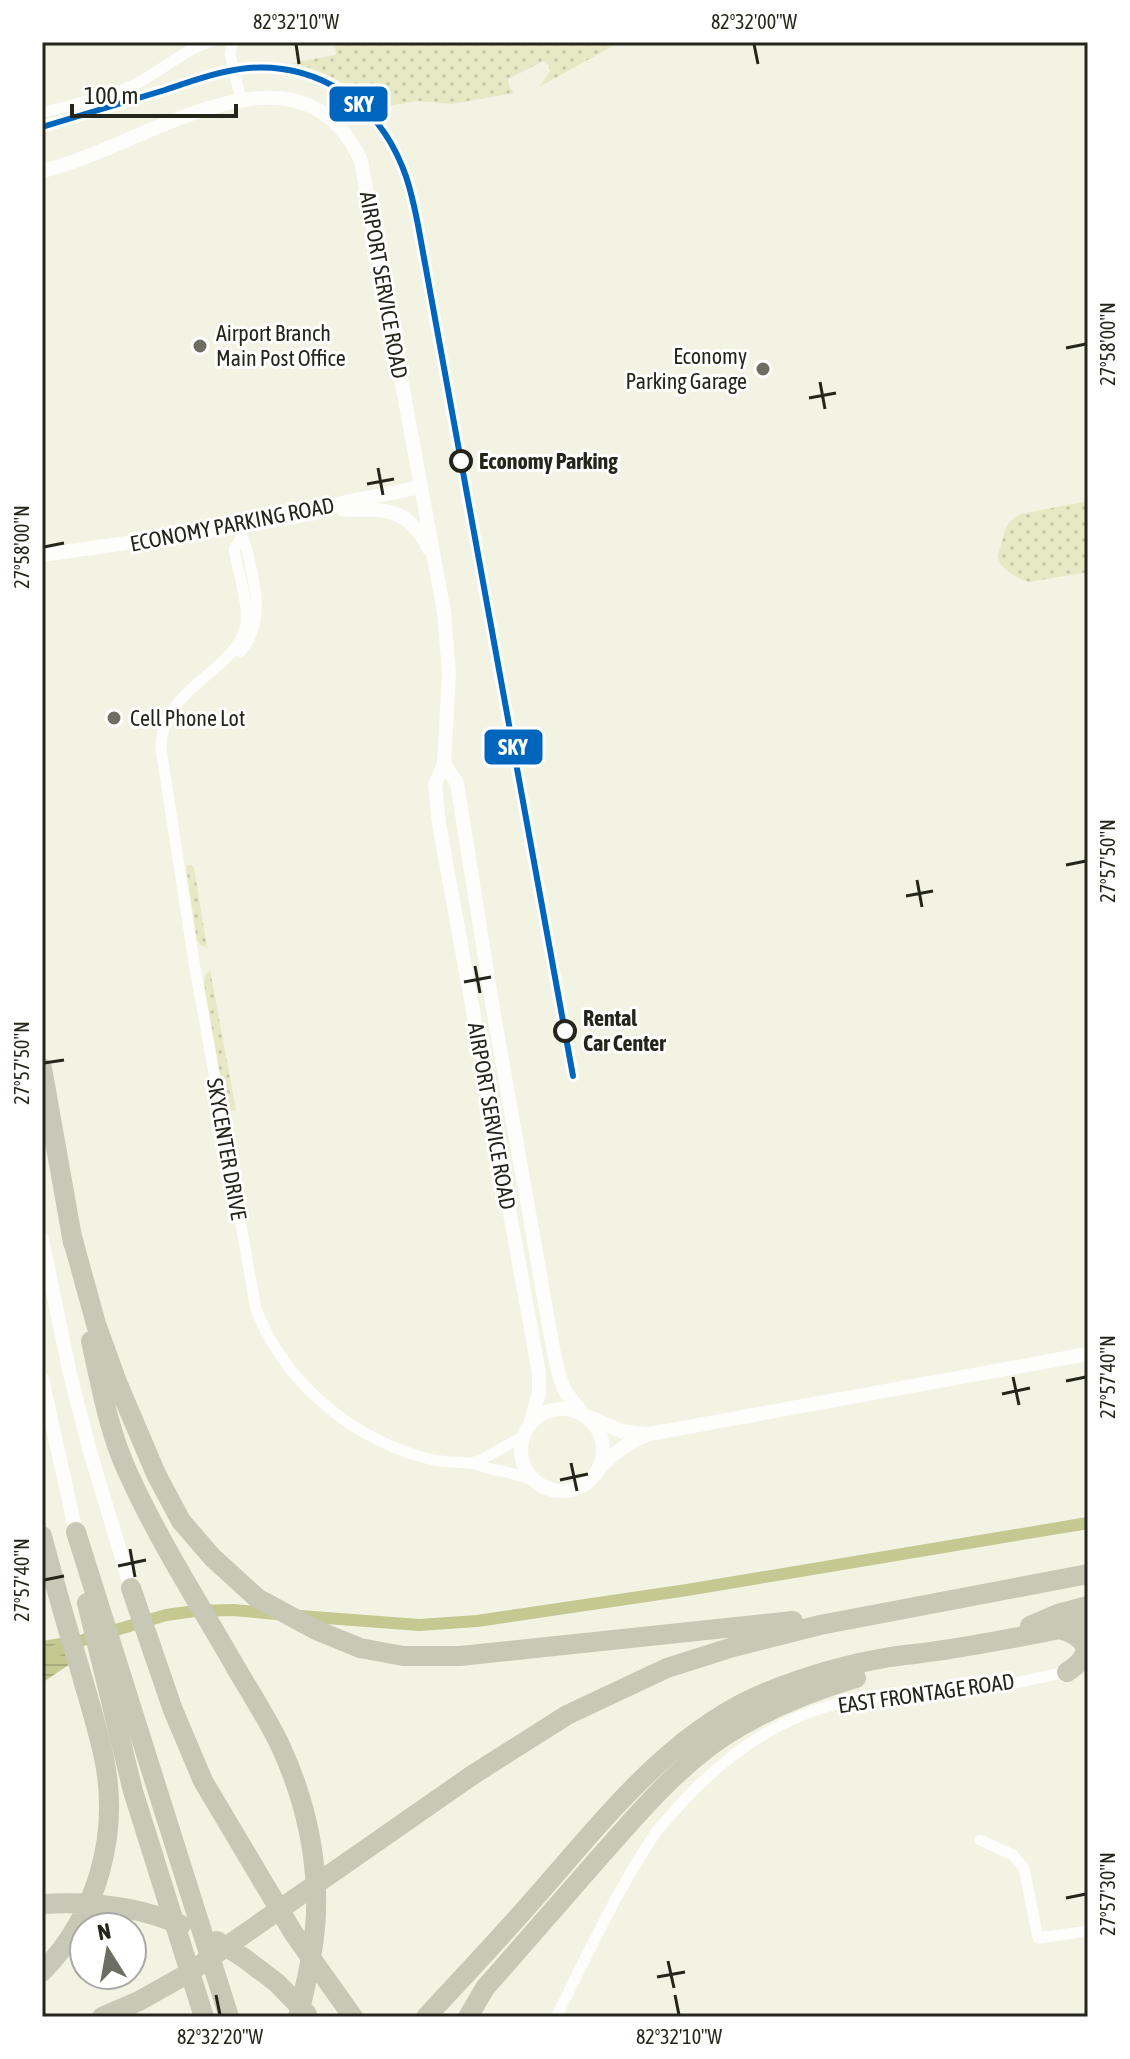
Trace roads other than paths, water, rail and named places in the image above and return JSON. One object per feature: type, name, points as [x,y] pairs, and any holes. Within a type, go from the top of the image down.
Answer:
[{"type":"highway","points":[[42,1068],[107,1412],[128,1473],[170,1555],[279,1745],[304,1812],[313,1856],[316,1894],[314,1943],[298,2017]]},
{"type":"highway","points":[[71,1233],[96,1324],[112,1367],[156,1474],[181,1521],[212,1557],[257,1598],[316,1630],[360,1648],[403,1656],[460,1656],[897,1609]]},
{"type":"highway","points":[[76,1532],[133,1791],[204,2017]]},
{"type":"highway","points":[[42,1536],[104,1759],[108,1826],[92,1900],[79,1925],[42,1972]]},
{"type":"highway","points":[[102,2017],[139,2001],[187,1974],[471,1776],[567,1715],[621,1688],[667,1668],[733,1647],[820,1625],[1088,1574]]},
{"type":"highway","points":[[131,1588],[150,1647],[203,1781],[294,1934],[353,2017]]},
{"type":"highway","points":[[93,1603],[229,2017]]},
{"type":"highway","points":[[989,1642],[1058,1614],[1088,1606]]},
{"type":"highway","points":[[426,2017],[609,1812],[659,1762],[738,1705],[812,1675],[887,1658],[1088,1624]]},
{"type":"highway","points":[[1059,1629],[1073,1633],[1082,1641],[1086,1652],[1081,1663],[1067,1672]]},
{"type":"highway","points":[[468,2017],[485,1988],[643,1807],[682,1769],[724,1737],[777,1707],[823,1688],[955,1648]]},
{"type":"highway","points":[[1067,1672],[1088,1669]]},
{"type":"highway","points":[[42,1904],[98,1904],[169,1920],[215,1940],[244,1958],[277,1983],[310,2017]]},
{"type":"street","points":[[42,113],[137,84],[209,42]]},
{"type":"street","points":[[232,42],[230,54],[241,99]]},
{"type":"street","name":"AIRPORT SERVICE ROAD","points":[[42,171],[179,118],[241,99],[267,97],[308,105],[335,122],[353,144],[361,161],[444,612],[449,673],[444,764],[435,785],[439,824],[539,1373],[539,1393],[531,1421]]},
{"type":"street","points":[[42,163],[68,163]]},
{"type":"street","name":"ECONOMY PARKING ROAD","points":[[42,555],[241,532],[341,503],[421,487]]},
{"type":"street","points":[[315,513],[354,510],[398,514],[414,524],[434,559]]},
{"type":"street","name":"SKYCENTER DRIVE","points":[[241,532],[256,603],[252,635],[243,650],[171,713],[163,729],[161,749],[205,1023],[249,1273],[260,1317],[273,1343],[300,1380],[322,1403],[349,1423],[411,1454],[443,1462],[471,1463],[535,1481]]},
{"type":"street","name":"AIRPORT SERVICE ROAD","points":[[444,764],[457,783],[554,1354],[565,1391],[583,1414]]},
{"type":"street","points":[[42,1239],[85,1433],[131,1588]]},
{"type":"street","points":[[649,1434],[621,1431],[583,1414],[557,1409],[531,1421],[521,1443],[521,1457],[535,1481],[561,1491],[587,1482],[628,1443],[649,1434],[1088,1354]]},
{"type":"street","points":[[42,1379],[76,1532]]},
{"type":"street","points":[[583,1414],[599,1433],[602,1445],[602,1458],[597,1471]]},
{"type":"street","points":[[471,1463],[524,1436]]},
{"type":"street","name":"EAST FRONTAGE ROAD","points":[[556,2017],[609,1913],[655,1833],[723,1761],[757,1738],[789,1720],[832,1705],[873,1697],[980,1689],[1067,1672]]},
{"type":"street","points":[[980,1840],[1013,1855],[1024,1868],[1038,1938],[1088,1931]]},
{"type":"waterway","points":[[300,1616],[419,1625],[477,1621],[687,1590],[1088,1523]]},
{"type":"waterway","points":[[42,1656],[166,1615],[233,1610],[277,1614]]},
{"type":"place","name":"Airport Branch Main Post Office","points":[[200,346]]},
{"type":"place","name":"Economy Parking Garage","points":[[763,369]]},
{"type":"place","name":"Economy Parking","points":[[461,461]]},
{"type":"place","name":"Cell Phone Lot","points":[[114,718]]},
{"type":"place","name":"Rental Car Center","points":[[565,1031]]}]
